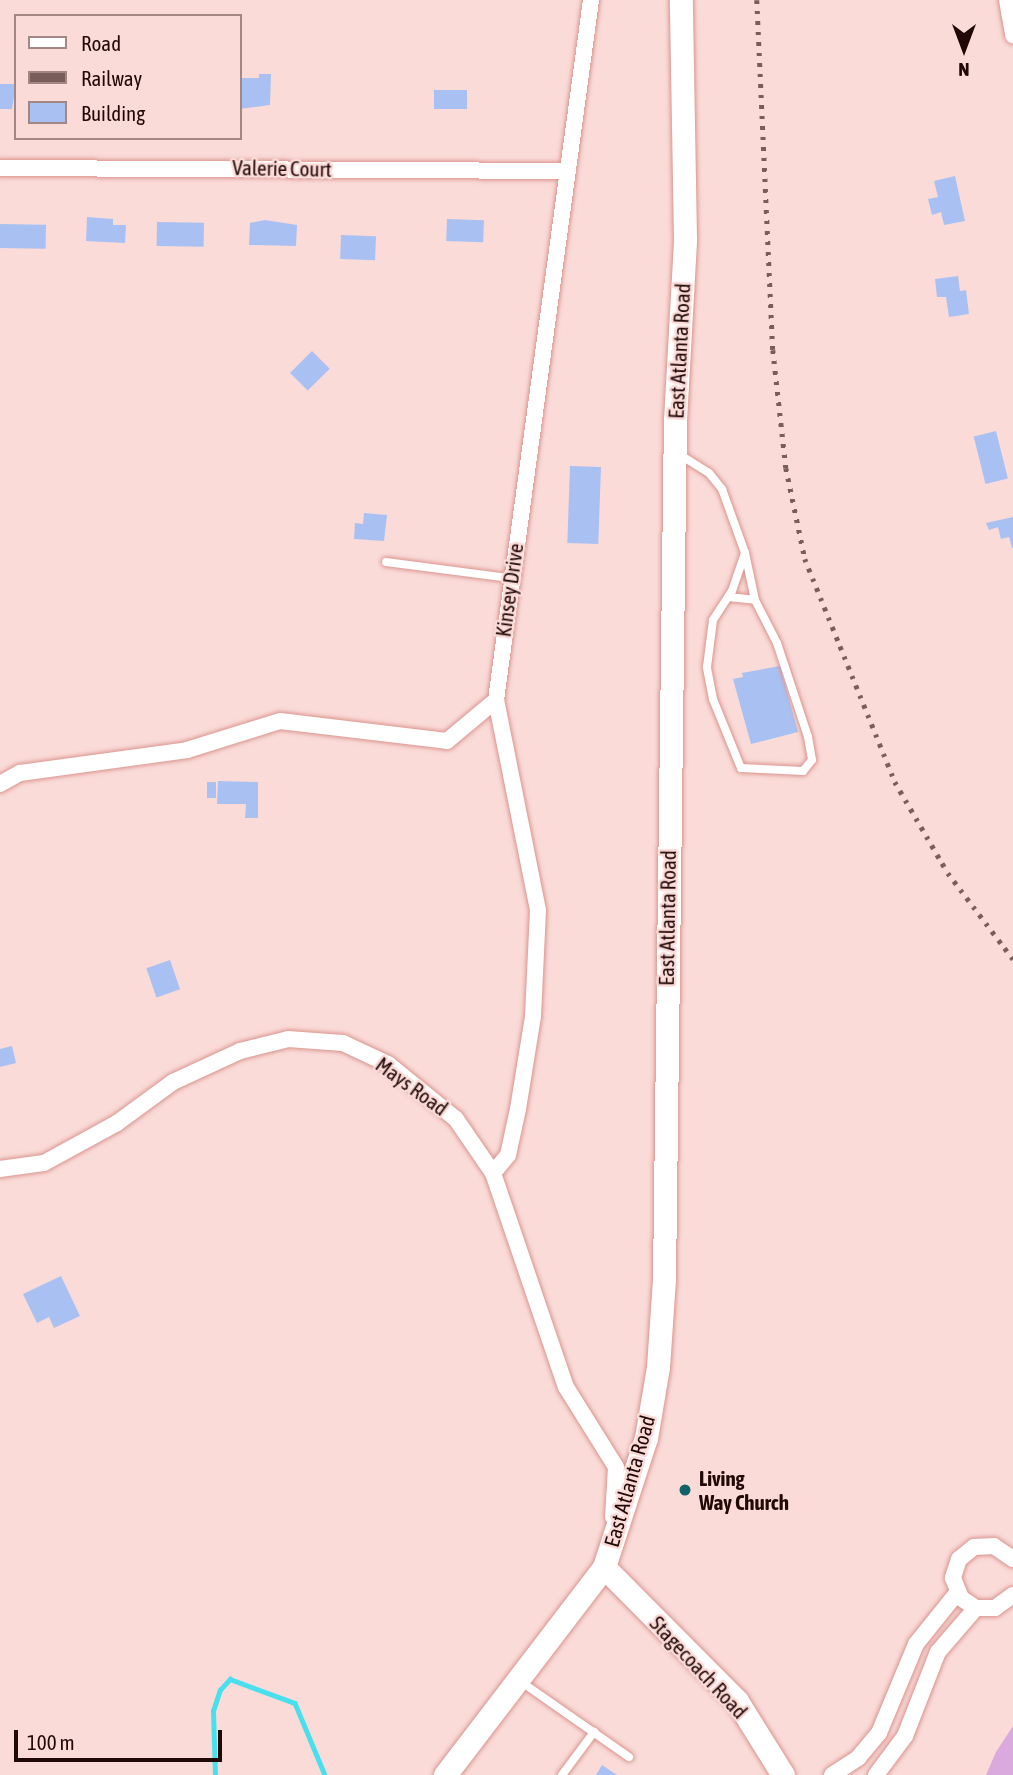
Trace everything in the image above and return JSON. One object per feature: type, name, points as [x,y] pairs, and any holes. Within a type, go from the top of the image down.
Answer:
[{"type":"street","name":"Kinsey Drive","points":[[493,1173],[508,1155],[518,1109],[533,1016],[538,910],[496,700],[510,578],[561,227],[564,171],[591,0]]},
{"type":"street","name":"East Atlanta Road","points":[[445,1775],[520,1681],[604,1567],[646,1438],[660,1329],[674,451],[685,239],[681,0]]},
{"type":"street","points":[[1007,0],[1013,34]]},
{"type":"street","name":"Valerie Court","points":[[0,167],[564,171]]},
{"type":"street","points":[[0,784],[20,773],[187,750],[280,721],[447,741],[496,700]]},
{"type":"street","name":"Mays Road","points":[[0,1169],[44,1163],[117,1123],[173,1082],[240,1051],[288,1040],[343,1043],[388,1063],[456,1119],[493,1173],[566,1387],[616,1467],[615,1506],[604,1567]]},
{"type":"street","points":[[1012,1556],[990,1545],[967,1550],[954,1570],[957,1593],[976,1608],[1000,1607],[1013,1595]]},
{"type":"street","name":"Stagecoach Road","points":[[604,1567],[737,1701],[783,1775]]},
{"type":"street","points":[[832,1775],[858,1758],[879,1733],[916,1644],[957,1593]]},
{"type":"street","points":[[876,1775],[905,1736],[938,1652],[976,1608]]},
{"type":"lane","points":[[674,451],[709,473],[722,489],[746,554],[755,600],[777,643],[808,737],[812,760],[803,771],[741,768],[734,757],[707,667],[713,620],[728,597],[746,554]]},
{"type":"lane","points":[[386,562],[510,578]]},
{"type":"lane","points":[[728,597],[755,600]]},
{"type":"lane","points":[[520,1681],[629,1757]]},
{"type":"lane","points":[[562,1775],[594,1732]]},
{"type":"shaded area","points":[[1013,1726],[1013,1775],[986,1775],[996,1752]]},
{"type":"building","points":[[259,74],[271,74],[270,105],[242,109],[242,78],[259,78]]},
{"type":"building","points":[[0,84],[14,84],[12,109],[0,109]]},
{"type":"building","points":[[434,90],[467,90],[467,109],[434,109]]},
{"type":"building","points":[[955,176],[965,221],[944,225],[941,212],[932,215],[928,199],[938,197],[934,181]]},
{"type":"building","points":[[87,217],[113,219],[113,225],[126,225],[125,243],[86,241]]},
{"type":"building","points":[[447,219],[484,220],[483,242],[446,241]]},
{"type":"building","points":[[265,220],[297,225],[296,246],[249,245],[250,223]]},
{"type":"building","points":[[157,222],[204,223],[204,247],[157,246]]},
{"type":"building","points":[[0,224],[46,225],[46,249],[0,248]]},
{"type":"building","points":[[341,235],[376,236],[375,260],[340,259]]},
{"type":"building","points":[[958,276],[960,291],[966,290],[969,314],[949,317],[946,297],[937,297],[935,279]]},
{"type":"building","points":[[312,351],[330,369],[308,391],[290,373]]},
{"type":"building","points":[[996,431],[1008,479],[986,484],[974,437]]},
{"type":"building","points":[[570,466],[601,467],[598,544],[567,543]]},
{"type":"building","points":[[364,513],[387,515],[384,541],[354,539],[355,523],[363,524]]},
{"type":"building","points":[[1013,517],[1012,548],[1009,537],[1001,539],[998,527],[989,530],[986,523]]},
{"type":"building","points":[[780,666],[798,732],[751,744],[733,679],[743,677],[742,673]]},
{"type":"building","points":[[218,781],[258,782],[258,818],[245,818],[246,804],[217,804]]},
{"type":"building","points":[[207,782],[216,782],[216,798],[207,798]]},
{"type":"building","points":[[170,960],[180,989],[156,997],[146,968]]},
{"type":"building","points":[[12,1046],[16,1063],[0,1067],[0,1049]]},
{"type":"building","points":[[61,1276],[80,1316],[54,1328],[49,1317],[37,1323],[23,1294]]},
{"type":"building","points":[[602,1765],[617,1775],[596,1775]]},
{"type":"waterway","points":[[215,1775],[213,1711],[220,1690],[230,1679],[295,1703],[325,1775]]},
{"type":"railway","points":[[757,0],[773,350],[786,468],[805,559],[895,782],[948,873],[1013,959]]},
{"type":"place","name":"Living Way Church","points":[[685,1490]]}]
